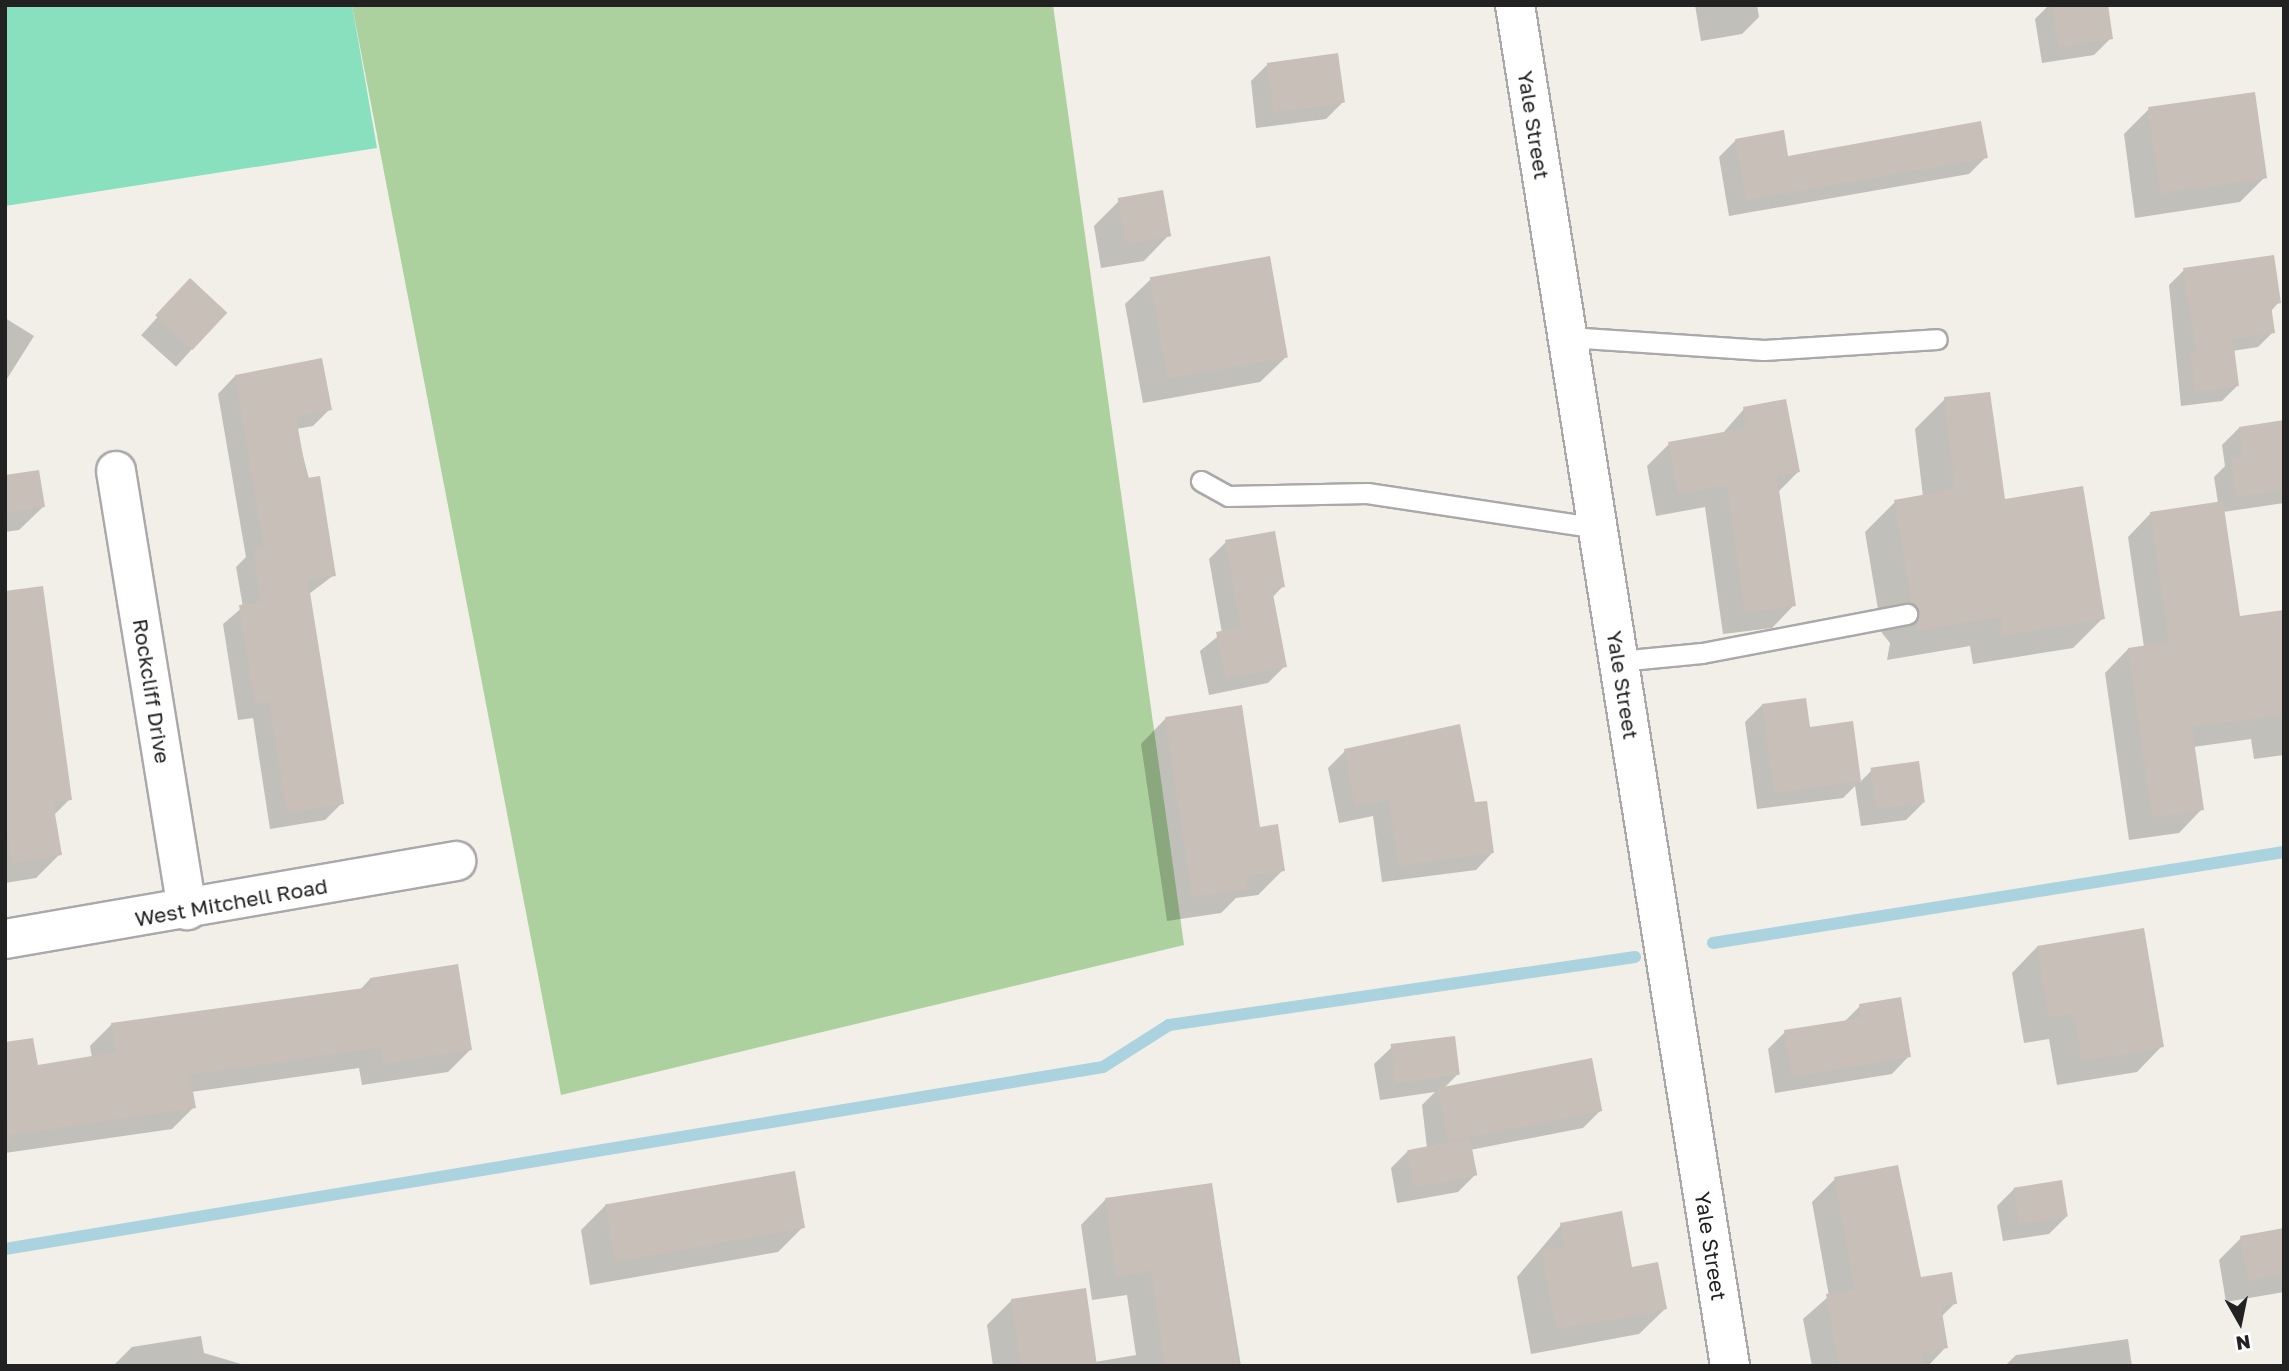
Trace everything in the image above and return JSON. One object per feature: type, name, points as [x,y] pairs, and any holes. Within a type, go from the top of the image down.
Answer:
[{"type":"street","name":"Yale Street","points":[[1515,5],[1730,1366]]},
{"type":"street","name":"Rockcliff Drive","points":[[116,471],[187,910]]},
{"type":"street","name":"West Mitchell Road","points":[[5,939],[187,910],[456,861]]},
{"type":"lane","points":[[1568,337],[1764,350],[1937,339]]},
{"type":"lane","points":[[1201,481],[1228,496],[1367,493],[1598,528]]},
{"type":"lane","points":[[1619,661],[1702,653],[1907,614]]},
{"type":"green space","points":[[5,5],[352,5],[377,148],[5,206]]},
{"type":"green space","points":[[352,5],[1053,5],[1184,945],[561,1095]]},
{"type":"building","points":[[2052,5],[2108,5],[2113,39],[2058,47]]},
{"type":"building","points":[[1338,53],[1345,103],[1274,113],[1267,63]]},
{"type":"building","points":[[2255,92],[2267,178],[2160,193],[2148,107]]},
{"type":"building","points":[[1981,121],[1988,158],[1746,200],[1735,139],[1784,130],[1788,156]]},
{"type":"building","points":[[1163,190],[1171,236],[1126,244],[1118,198]]},
{"type":"building","points":[[2274,255],[2281,303],[2271,305],[2275,333],[2233,339],[2239,386],[2195,392],[2190,351],[2196,351],[2183,268]]},
{"type":"building","points":[[1270,256],[1288,357],[1168,379],[1150,277]]},
{"type":"building","points":[[190,278],[227,313],[193,350],[155,315]]},
{"type":"building","points":[[322,358],[332,410],[296,417],[307,478],[320,476],[336,576],[308,580],[344,804],[287,813],[269,702],[255,704],[239,605],[261,602],[253,548],[264,547],[235,375]]},
{"type":"building","points":[[1990,392],[2005,499],[2083,486],[2105,619],[2003,636],[2000,617],[1916,631],[1919,612],[1912,603],[1894,500],[1955,489],[1944,397]]},
{"type":"building","points":[[1786,399],[1800,472],[1777,476],[1796,606],[1745,613],[1727,485],[1678,494],[1668,442],[1746,428],[1743,407]]},
{"type":"building","points":[[2284,420],[2284,490],[2236,497],[2231,458],[2243,456],[2239,427]]},
{"type":"building","points":[[39,470],[45,507],[5,513],[5,475]]},
{"type":"building","points":[[2223,501],[2240,616],[2284,610],[2284,715],[2192,727],[2204,810],[2152,817],[2128,648],[2169,642],[2150,512]]},
{"type":"building","points":[[1275,531],[1285,587],[1272,589],[1287,667],[1226,679],[1216,632],[1241,627],[1225,540]]},
{"type":"building","points":[[43,586],[72,800],[53,802],[62,855],[12,863],[5,820],[5,591]]},
{"type":"building","points":[[1806,698],[1810,727],[1853,721],[1861,781],[1774,793],[1762,704]]},
{"type":"building","points":[[1242,705],[1260,827],[1278,824],[1285,871],[1246,876],[1248,889],[1192,897],[1165,717]]},
{"type":"building","points":[[1460,724],[1475,802],[1487,801],[1494,853],[1398,866],[1389,800],[1355,807],[1344,749]]},
{"type":"building","points":[[1919,761],[1925,803],[1876,809],[1870,768]]},
{"type":"building","points":[[2144,928],[2164,1047],[2082,1061],[2074,1014],[2049,1018],[2037,946]]},
{"type":"building","points":[[458,964],[472,1050],[383,1064],[381,1047],[190,1075],[196,1108],[8,1135],[5,1042],[33,1038],[38,1065],[116,1052],[111,1023],[371,987],[370,978]]},
{"type":"building","points":[[1901,997],[1911,1057],[1792,1077],[1784,1030],[1861,1018],[1859,1004]]},
{"type":"building","points":[[1455,1036],[1460,1075],[1395,1083],[1390,1044]]},
{"type":"building","points":[[1592,1058],[1602,1111],[1448,1141],[1438,1088]]},
{"type":"building","points":[[1470,1138],[1477,1175],[1414,1188],[1407,1150]]},
{"type":"building","points":[[1898,1165],[1921,1277],[1952,1272],[1957,1304],[1941,1306],[1948,1348],[1922,1353],[1924,1366],[1839,1366],[1826,1294],[1855,1289],[1834,1177]]},
{"type":"building","points":[[795,1171],[805,1228],[615,1262],[605,1205]]},
{"type":"building","points":[[2062,1180],[2068,1217],[2019,1224],[2014,1188]]},
{"type":"building","points":[[1212,1183],[1239,1366],[1165,1366],[1151,1271],[1116,1276],[1105,1198]]},
{"type":"building","points":[[1622,1211],[1632,1267],[1658,1262],[1667,1309],[1556,1330],[1541,1250],[1564,1246],[1560,1223]]},
{"type":"building","points":[[2284,1228],[2284,1274],[2249,1280],[2240,1236]]},
{"type":"building","points":[[1086,1288],[1097,1366],[1021,1366],[1011,1299]]},
{"type":"waterway","points":[[1713,943],[2284,852]]},
{"type":"waterway","points":[[5,1249],[1103,1067],[1169,1025],[1635,957]]}]
